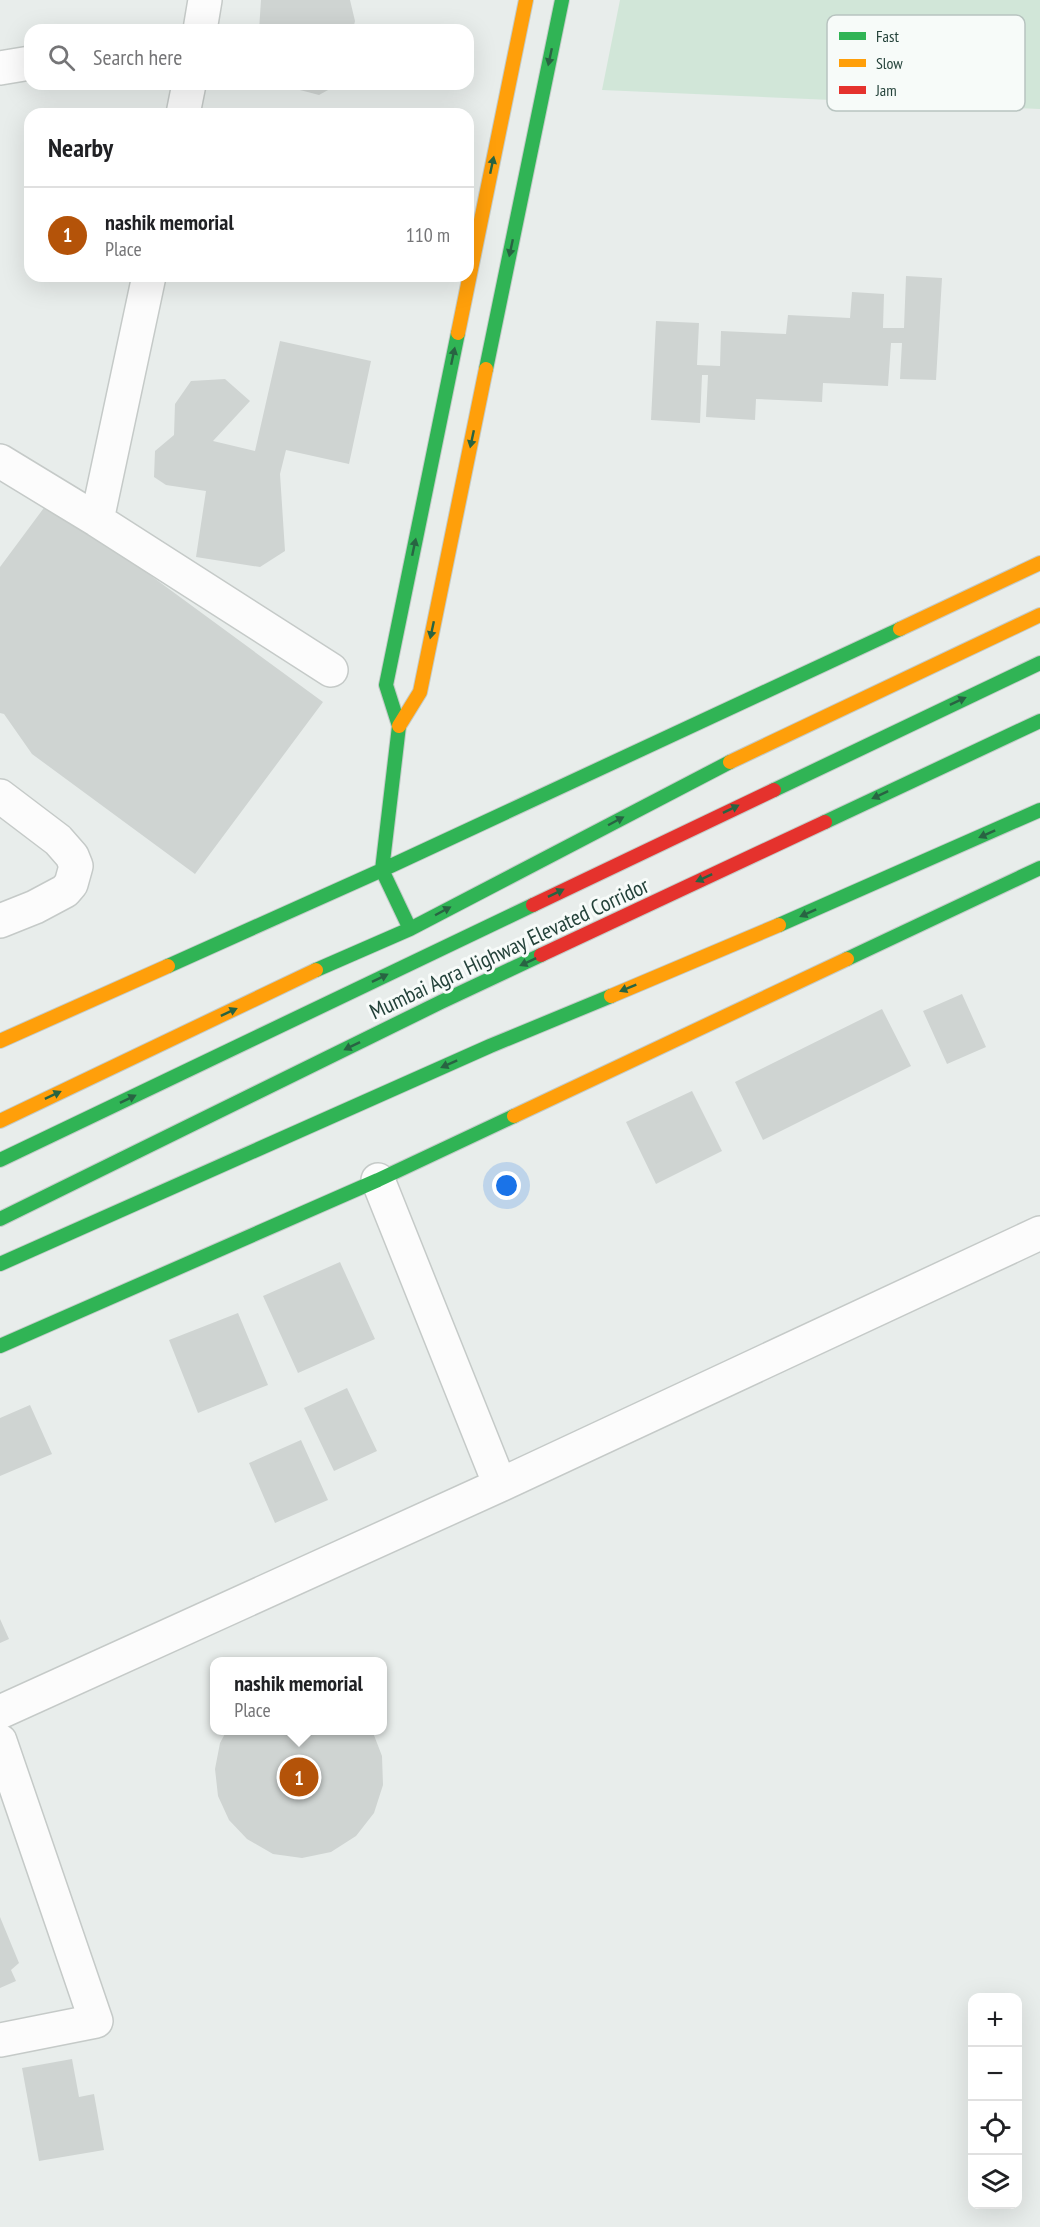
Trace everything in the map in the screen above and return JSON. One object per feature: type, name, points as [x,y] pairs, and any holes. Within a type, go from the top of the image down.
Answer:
[{"type":"main road","points":[[474,254],[526,0]]},
{"type":"main road","points":[[399,726],[420,692],[562,0]]},
{"type":"main road","points":[[410,929],[382,870],[399,726],[386,685],[468,282]]},
{"type":"main road","points":[[0,1041],[382,870],[1040,563]]},
{"type":"main road","points":[[0,1120],[348,955],[410,929],[714,770],[1040,615]]},
{"type":"main road","name":"Mumbai Agra Highway Elevated Corridor","points":[[0,1160],[1040,663]]},
{"type":"main road","name":"Mumbai Agra Highway Elevated Corridor","points":[[0,1219],[441,1002],[1040,721]]},
{"type":"main road","points":[[0,1264],[490,1046],[747,939],[1040,810]]},
{"type":"main road","points":[[0,1346],[378,1180],[1040,868]]},
{"type":"street","points":[[201,24],[205,0]]},
{"type":"street","points":[[0,68],[24,64]]},
{"type":"street","points":[[184,108],[188,90]]},
{"type":"street","points":[[98,520],[148,282]]},
{"type":"street","points":[[0,461],[98,520],[331,670]]},
{"type":"street","points":[[0,796],[58,840],[72,856],[76,866],[71,884],[65,891],[35,907],[0,921]]},
{"type":"street","points":[[378,1180],[500,1485]]},
{"type":"street","points":[[0,1712],[500,1485],[1040,1233]]},
{"type":"street","points":[[0,1741],[96,2021],[0,2040]]},
{"type":"green space","points":[[620,0],[1040,0],[1040,109],[1025,108],[1025,15],[827,15],[827,100],[602,90]]},
{"type":"building","points":[[261,0],[350,0],[355,21],[354,24],[259,24]]},
{"type":"building","points":[[300,90],[328,90],[319,95]]},
{"type":"building","points":[[906,276],[942,278],[936,380],[900,379],[902,343],[891,343],[888,386],[823,383],[822,402],[756,399],[755,420],[706,417],[708,375],[702,375],[700,423],[651,420],[656,321],[699,323],[697,365],[720,366],[721,331],[786,334],[788,315],[850,318],[852,292],[884,294],[883,328],[904,328]]},
{"type":"building","points":[[280,341],[371,361],[349,464],[286,450],[280,474],[285,551],[260,567],[196,557],[206,491],[166,485],[154,477],[155,451],[174,435],[175,404],[191,381],[225,379],[250,401],[213,441],[255,451]]},
{"type":"building","points":[[49,501],[323,702],[195,874],[32,754],[4,714],[0,713],[0,567]]},
{"type":"building","points":[[962,994],[986,1047],[947,1064],[923,1011]]},
{"type":"building","points":[[882,1009],[911,1066],[763,1140],[735,1082]]},
{"type":"building","points":[[692,1091],[722,1151],[656,1184],[626,1122]]},
{"type":"building","points":[[340,1262],[375,1339],[298,1373],[263,1296]]},
{"type":"building","points":[[238,1313],[268,1385],[198,1413],[169,1340]]},
{"type":"building","points":[[347,1388],[377,1451],[334,1471],[304,1408]]},
{"type":"building","points":[[30,1405],[52,1454],[0,1476],[0,1418]]},
{"type":"building","points":[[301,1440],[328,1500],[275,1523],[249,1463]]},
{"type":"building","points":[[0,1619],[9,1639],[0,1643]]},
{"type":"building","points":[[224,1735],[374,1735],[382,1756],[383,1785],[374,1813],[356,1836],[331,1852],[302,1858],[273,1854],[247,1839],[229,1820],[218,1796],[215,1769],[220,1743]]},
{"type":"building","points":[[0,1917],[19,1963],[11,1970],[16,1981],[0,1988]]},
{"type":"building","points":[[72,2059],[79,2097],[94,2094],[104,2150],[39,2161],[22,2068]]},
{"type":"traffic: fast","points":[[486,369],[562,0]]},
{"type":"traffic: fast","points":[[410,929],[382,870],[399,726],[386,685],[458,333]]},
{"type":"traffic: fast","points":[[168,966],[382,870],[900,629]]},
{"type":"traffic: fast","points":[[774,790],[1040,663]]},
{"type":"traffic: fast","points":[[825,822],[1040,721]]},
{"type":"traffic: fast","points":[[316,970],[410,929],[730,762]]},
{"type":"traffic: fast","points":[[779,925],[1040,810]]},
{"type":"traffic: fast","points":[[847,959],[1040,868]]},
{"type":"traffic: fast","points":[[0,1160],[533,905]]},
{"type":"traffic: fast","points":[[0,1219],[541,955]]},
{"type":"traffic: fast","points":[[0,1264],[490,1046],[611,996]]},
{"type":"traffic: fast","points":[[0,1346],[378,1180],[514,1116]]},
{"type":"traffic: slow","points":[[474,255],[526,0]]},
{"type":"traffic: slow","points":[[458,333],[468,282]]},
{"type":"traffic: slow","points":[[399,726],[420,692],[486,369]]},
{"type":"traffic: slow","points":[[900,629],[1040,563]]},
{"type":"traffic: slow","points":[[730,762],[1040,615]]},
{"type":"traffic: slow","points":[[611,996],[779,925]]},
{"type":"traffic: slow","points":[[514,1116],[847,959]]},
{"type":"traffic: slow","points":[[0,1041],[168,966]]},
{"type":"traffic: slow","points":[[0,1121],[316,970]]},
{"type":"traffic: jam","points":[[533,905],[774,790]]},
{"type":"traffic: jam","points":[[541,955],[825,822]]},
{"type":"place","name":"nashik memorial","points":[[299,1777]]}]
